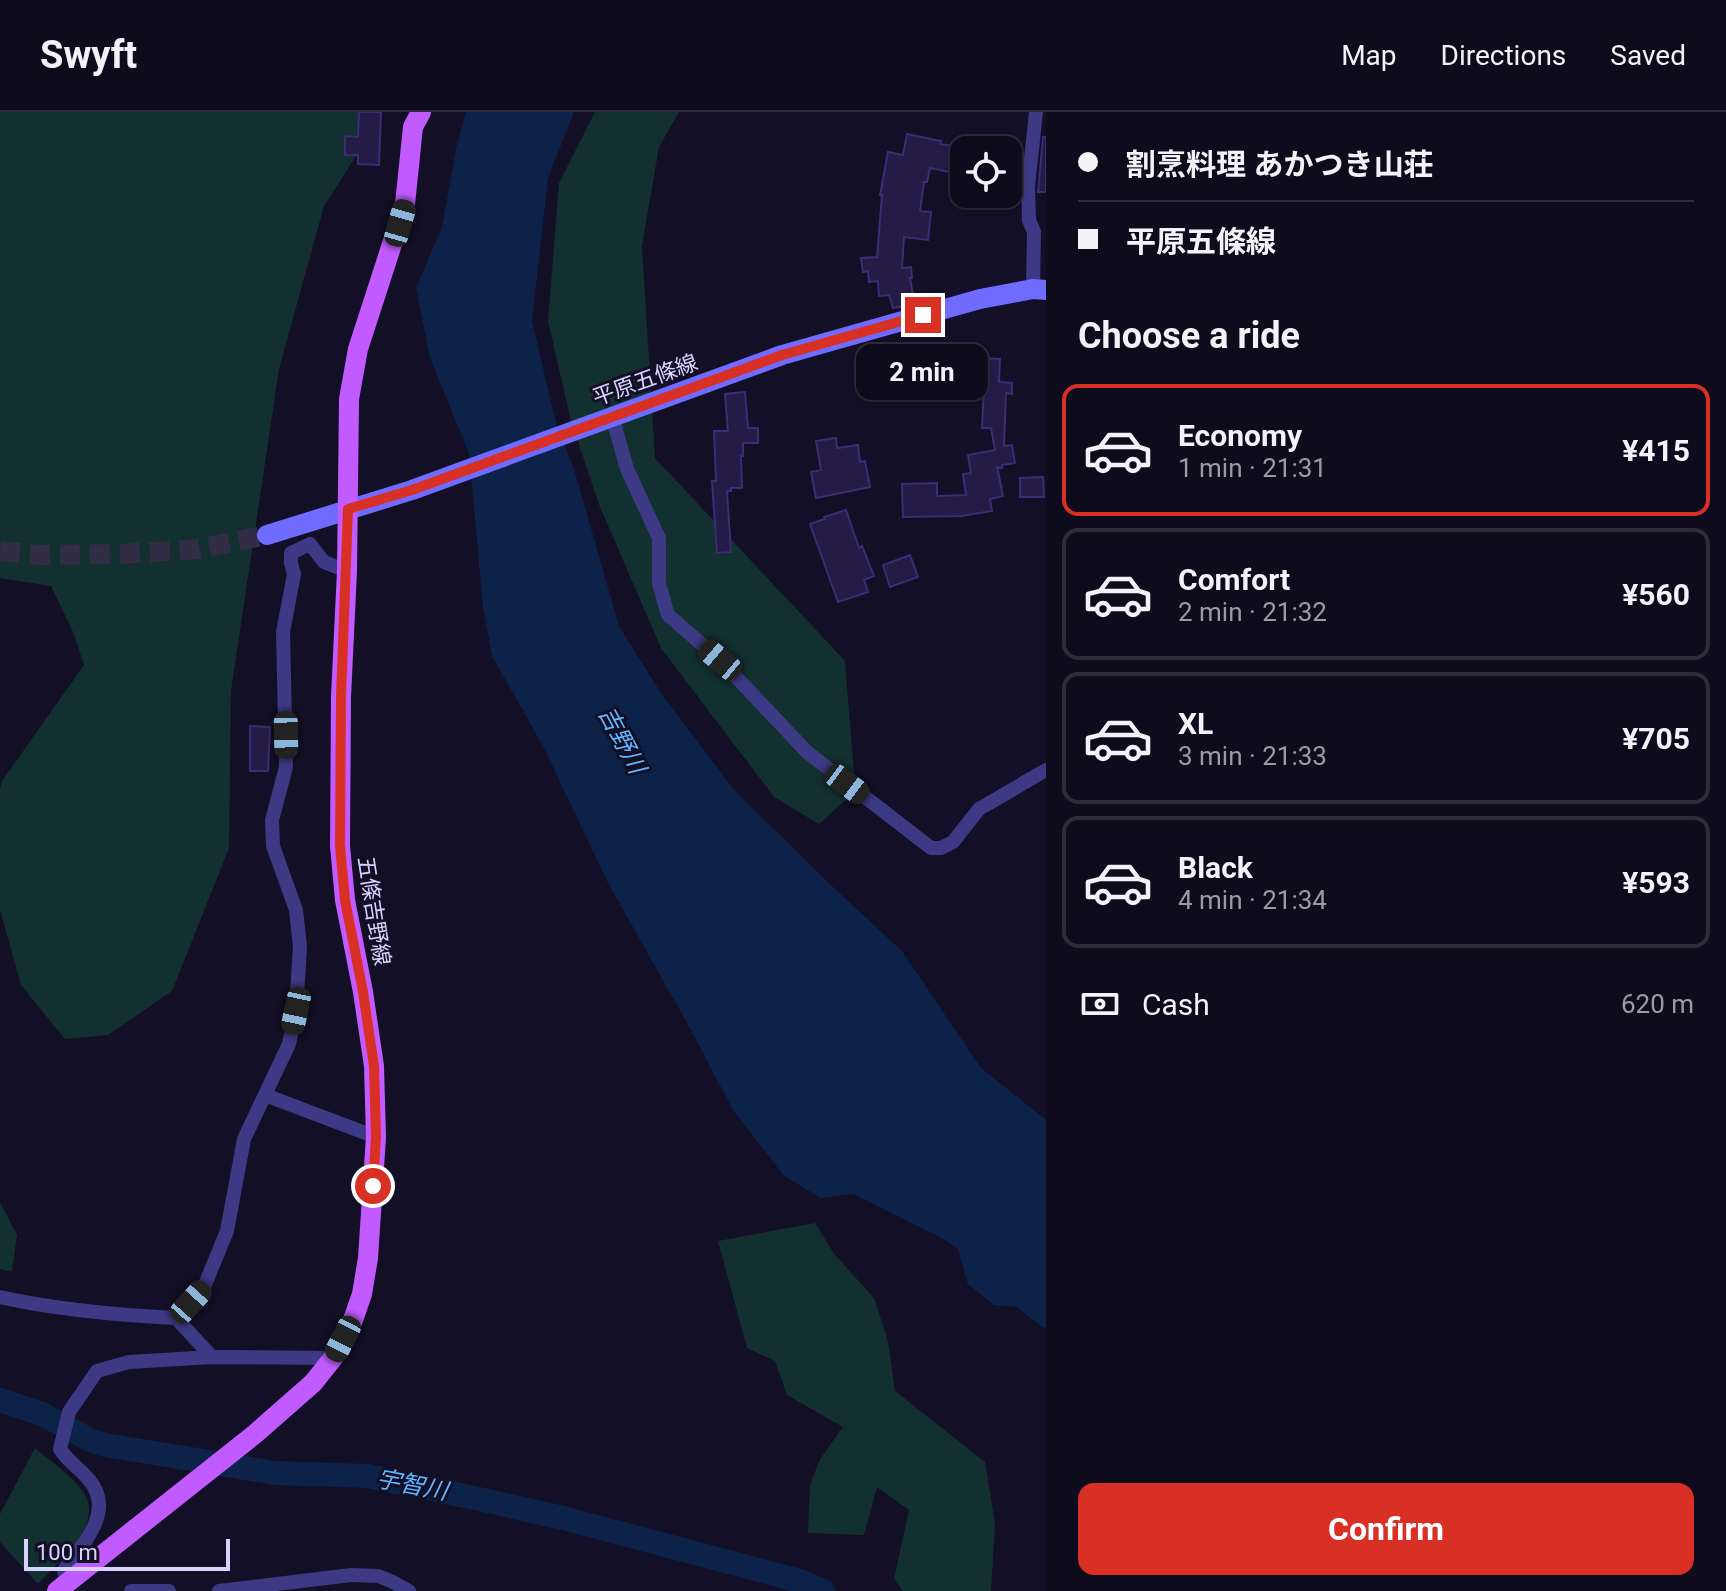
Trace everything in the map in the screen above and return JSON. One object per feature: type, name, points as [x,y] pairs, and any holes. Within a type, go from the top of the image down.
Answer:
[{"type":"main road","name":"五條吉野線","points":[[62,1587],[255,1434],[313,1383],[333,1358],[353,1320],[362,1294],[368,1258],[376,1137],[374,1066],[345,900],[340,846],[349,399],[358,349],[405,204],[413,127],[421,112]]},
{"type":"main road","name":"平原五條線","points":[[267,535],[412,490],[782,355],[980,299],[1040,289]]},
{"type":"street","points":[[1036,112],[1028,187],[1029,220],[1034,232],[1040,289]]},
{"type":"street","points":[[612,416],[627,469],[659,538],[659,584],[668,615],[720,660],[807,752],[931,848],[941,848],[953,842],[979,809],[1046,770]]},
{"type":"street","points":[[176,1318],[204,1287],[227,1231],[244,1139],[289,1044],[296,1011],[300,946],[296,910],[273,846],[272,820],[286,767],[283,632],[294,574],[291,553],[310,544],[324,562],[347,571]]},
{"type":"street","points":[[265,1095],[376,1137]]},
{"type":"street","points":[[0,1297],[40,1306],[176,1318],[212,1357]]},
{"type":"street","points":[[62,1587],[64,1570],[90,1536],[98,1518],[98,1498],[92,1483],[60,1449],[69,1412],[97,1371],[129,1362],[212,1357],[333,1358]]},
{"type":"street","points":[[351,1575],[352,1591]]},
{"type":"street","points":[[219,1591],[351,1575],[378,1576],[409,1591]]},
{"type":"street","points":[[131,1591],[169,1591]]},
{"type":"green space","points":[[0,112],[367,112],[365,142],[324,206],[279,369],[231,691],[229,848],[172,991],[108,1035],[65,1039],[21,985],[0,910],[2,781],[84,665],[73,632],[51,586],[0,578]]},
{"type":"green space","points":[[595,112],[679,112],[659,147],[642,246],[655,458],[845,661],[854,773],[847,799],[819,824],[774,797],[661,648],[600,507],[571,421],[548,321],[559,183]]},
{"type":"green space","points":[[0,1202],[17,1235],[12,1272],[0,1269]]},
{"type":"green space","points":[[815,1223],[835,1255],[874,1298],[888,1341],[895,1391],[985,1462],[995,1524],[991,1591],[903,1591],[894,1579],[909,1510],[877,1487],[864,1535],[808,1533],[810,1485],[820,1459],[843,1427],[787,1395],[775,1361],[747,1348],[718,1241]]},
{"type":"green space","points":[[35,1448],[82,1490],[89,1515],[77,1541],[38,1584],[0,1542],[0,1514]]},
{"type":"water","name":"吉野川","points":[[466,112],[574,112],[548,178],[532,321],[556,423],[574,469],[619,626],[661,693],[735,791],[902,951],[981,1068],[1046,1120],[1046,1328],[1017,1307],[994,1305],[968,1284],[958,1249],[940,1237],[853,1194],[821,1198],[784,1176],[733,1110],[608,883],[544,748],[492,656],[483,607],[469,453],[430,358],[416,288],[442,227]]},
{"type":"building","points":[[359,112],[381,112],[379,165],[358,164],[358,155],[345,155],[345,136],[358,137]]},
{"type":"building","points":[[907,134],[950,145],[949,172],[930,168],[927,182],[924,182],[920,211],[931,212],[928,240],[904,237],[902,268],[911,267],[913,295],[908,296],[910,305],[893,308],[889,295],[879,296],[878,281],[869,282],[868,271],[863,272],[861,258],[877,257],[880,195],[888,152],[903,155]]},
{"type":"building","points":[[1043,137],[1046,137],[1046,192],[1038,192]]},
{"type":"building","points":[[980,358],[1000,359],[999,382],[1012,383],[1012,394],[1006,393],[1004,446],[1012,445],[1015,463],[1002,465],[1002,468],[997,466],[1003,496],[990,499],[992,511],[961,516],[903,517],[902,484],[937,483],[937,496],[966,495],[963,474],[971,473],[968,455],[995,450],[991,428],[982,428],[985,369],[979,369]]},
{"type":"building","points":[[745,392],[748,428],[758,428],[758,443],[743,443],[742,488],[727,491],[731,552],[717,553],[712,481],[716,481],[714,431],[728,431],[725,394]]},
{"type":"building","points":[[836,438],[837,448],[858,445],[860,462],[865,461],[870,487],[816,498],[811,472],[821,470],[816,441]]},
{"type":"building","points":[[1043,477],[1044,497],[1020,497],[1020,478]]},
{"type":"building","points":[[846,510],[859,548],[862,546],[874,576],[864,580],[868,592],[838,602],[810,524]]},
{"type":"building","points":[[910,555],[918,577],[890,587],[883,565]]},
{"type":"building","points":[[250,726],[270,727],[268,771],[250,771]]},
{"type":"waterway","name":"宇智川","points":[[0,1400],[42,1414],[105,1445],[276,1473],[368,1476],[563,1518],[800,1581],[823,1591]]},
{"type":"tunnel","points":[[0,551],[41,555],[121,554],[199,549],[267,535]]},
{"type":"route","points":[[373,1186],[376,1137],[374,1066],[345,900],[340,846],[341,697],[348,509],[412,490],[782,355],[923,315]]}]
